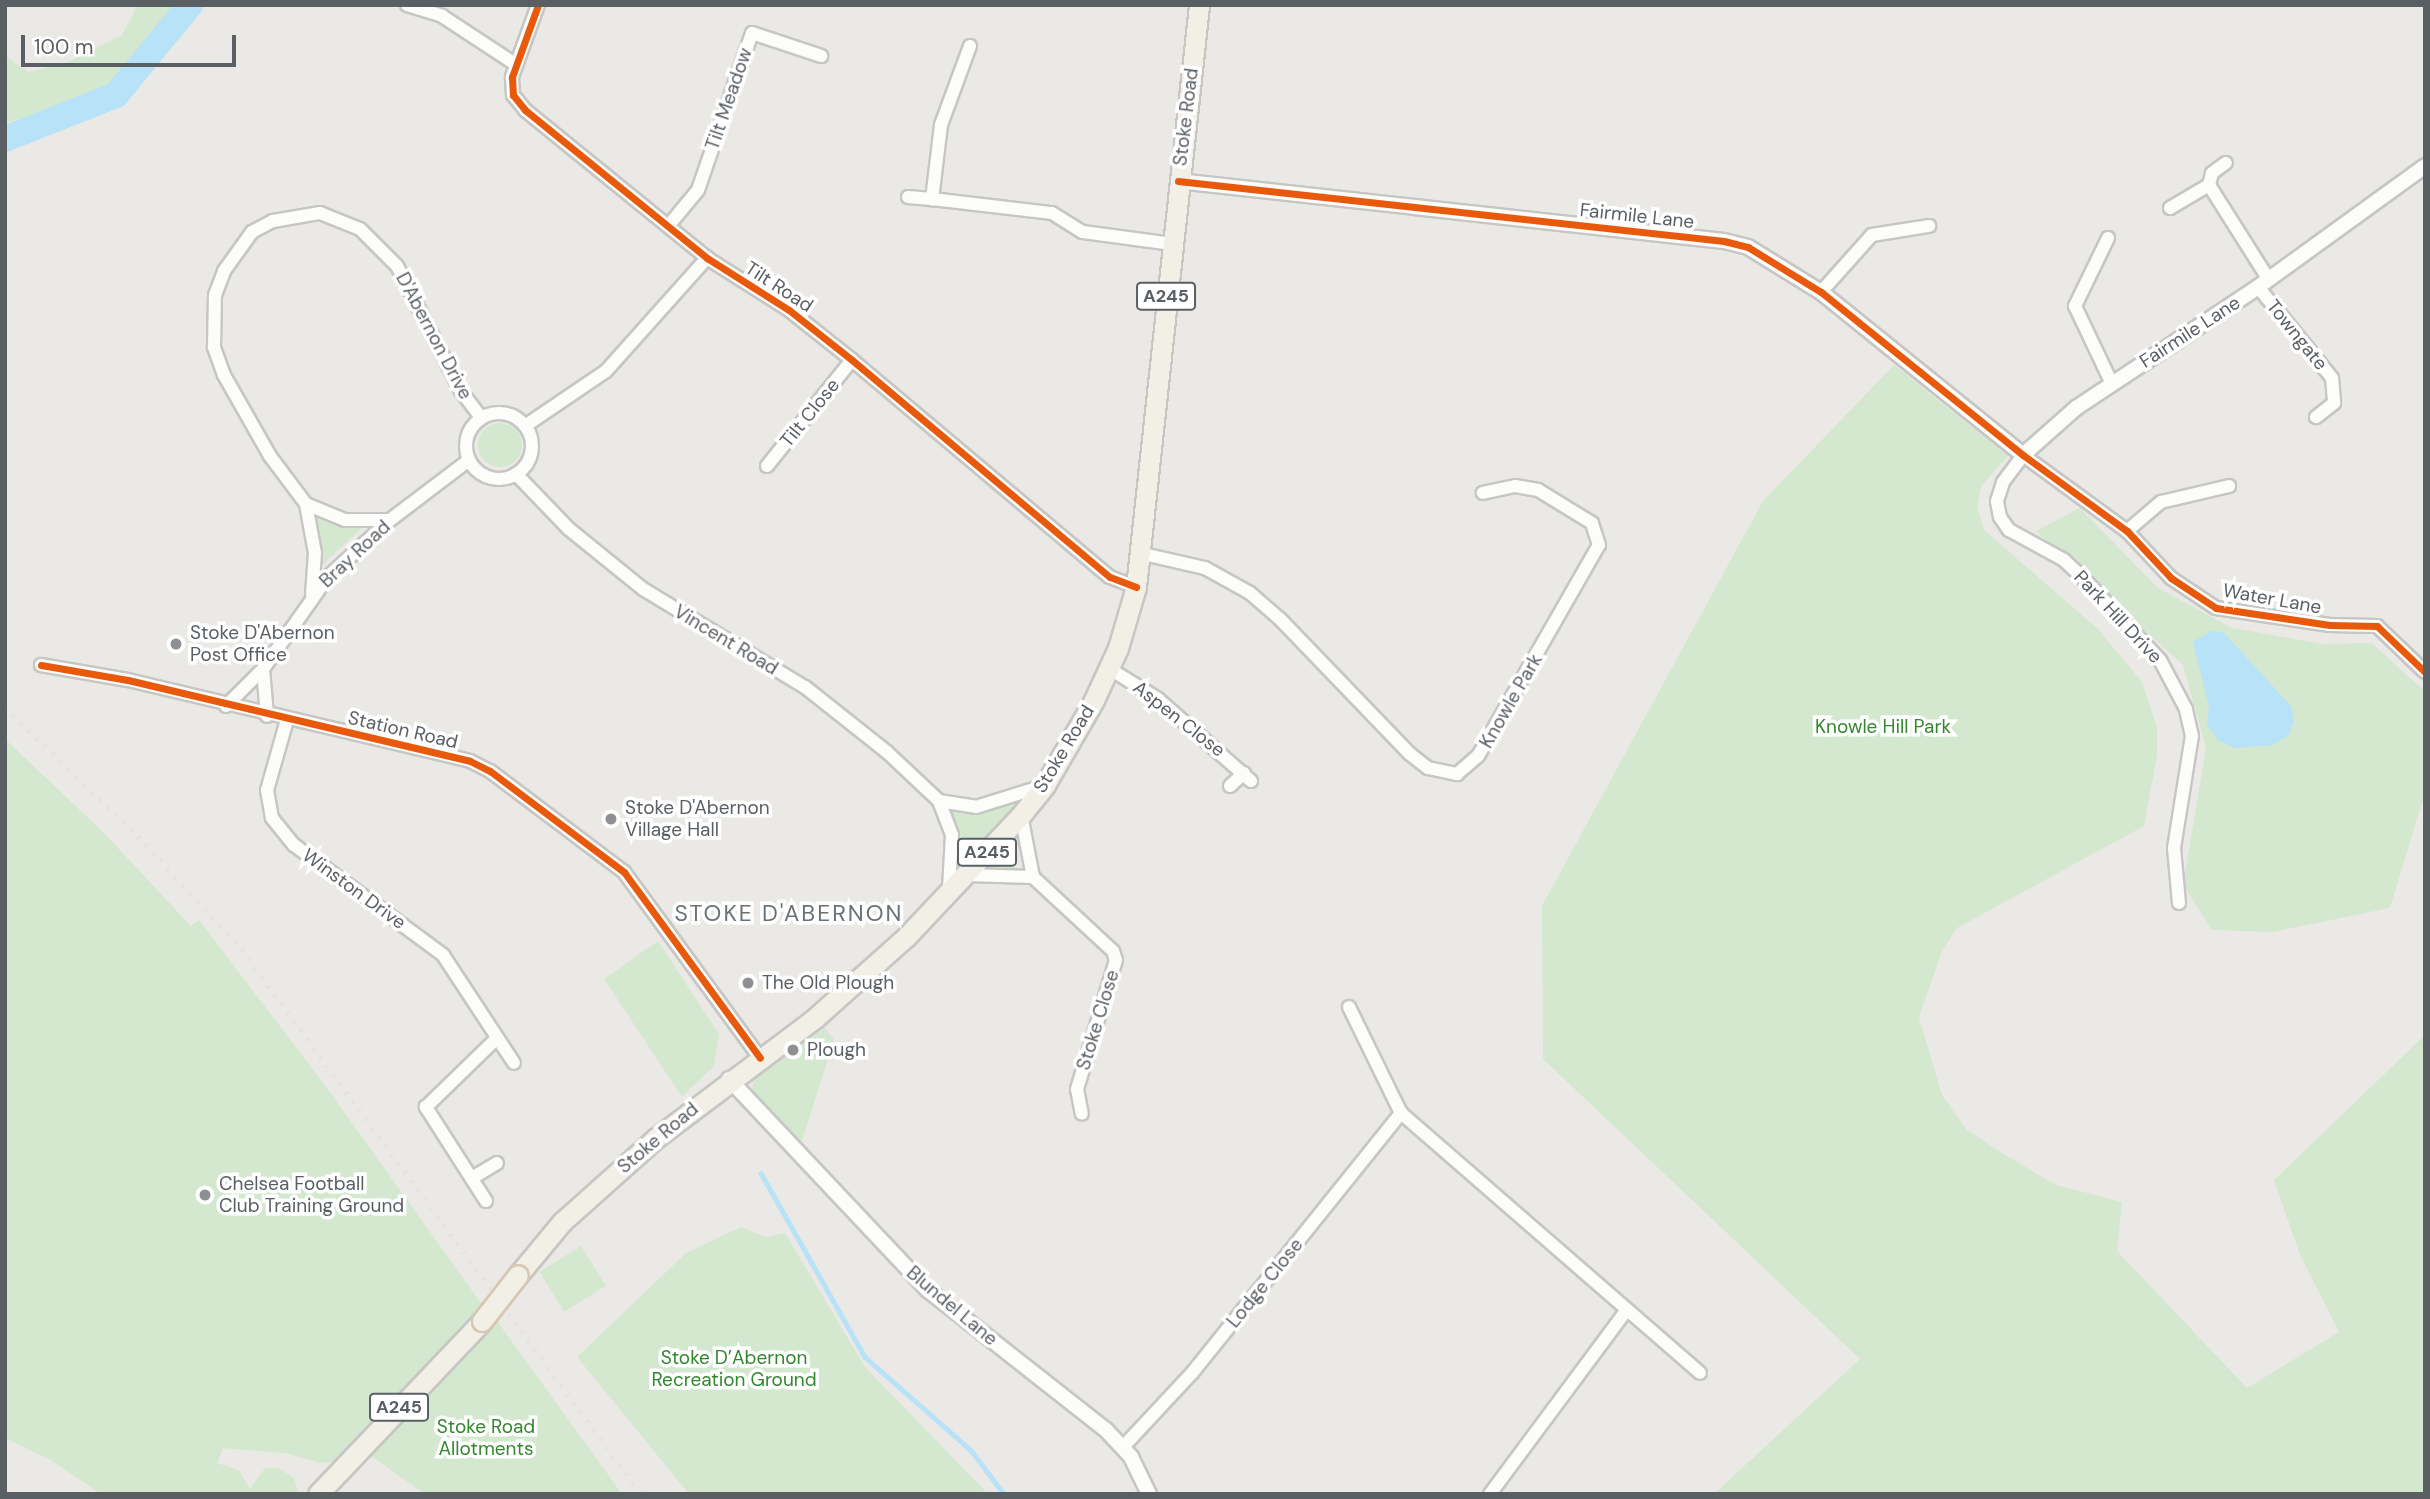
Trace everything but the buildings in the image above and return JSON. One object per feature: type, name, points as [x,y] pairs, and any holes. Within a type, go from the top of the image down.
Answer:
[{"type":"main road","name":"Stoke Road","points":[[318,1494],[482,1321],[562,1222],[729,1079],[863,979],[966,875],[1045,785],[1110,669],[1136,587],[1199,5]]},
{"type":"street","points":[[407,5],[442,16],[516,64]]},
{"type":"street","name":"Tilt Road","points":[[537,5],[516,64],[511,87],[524,110],[707,258],[789,310],[852,360],[1110,578],[1136,587]]},
{"type":"street","name":"Tilt Meadow","points":[[669,225],[698,190],[751,33],[821,56]]},
{"type":"street","points":[[932,198],[941,125],[970,46]]},
{"type":"street","points":[[2226,163],[2212,173],[2209,185],[2264,284]]},
{"type":"street","name":"Fairmile Lane","points":[[1178,181],[1724,241],[1772,260],[1821,292],[2023,455],[2112,384],[2264,284],[2425,166]]},
{"type":"street","points":[[2170,208],[2209,185]]},
{"type":"street","points":[[908,197],[1052,213],[1083,232],[1172,244]]},
{"type":"street","name":"D'Abernon Drive","points":[[312,594],[315,553],[306,504],[270,456],[224,374],[214,347],[215,295],[223,271],[251,232],[273,221],[320,213],[342,218],[380,246],[397,266],[461,391],[481,418]]},
{"type":"street","points":[[1821,292],[1872,235],[1929,226]]},
{"type":"street","points":[[2108,238],[2075,306],[2112,384]]},
{"type":"street","points":[[525,426],[606,372],[707,258]]},
{"type":"street","name":"Towngate","points":[[2264,284],[2332,378],[2334,403],[2316,417]]},
{"type":"street","name":"Tilt Close","points":[[767,466],[852,360]]},
{"type":"street","points":[[500,413],[525,426],[531,452],[516,474],[506,478],[484,475],[469,460],[469,433],[481,418],[500,413]]},
{"type":"street","name":"Water Lane","points":[[2023,455],[2127,531],[2171,578],[2216,608],[2330,625],[2376,626],[2425,672]]},
{"type":"street","name":"Park Hill Drive","points":[[2023,455],[2003,482],[1997,500],[2000,517],[2009,530],[2064,560],[2081,576],[2160,660],[2186,709],[2192,736],[2174,848],[2179,903]]},
{"type":"street","name":"Bray Road","points":[[226,706],[263,669],[312,594],[390,520],[469,460]]},
{"type":"street","name":"Vincent Road","points":[[516,474],[569,529],[643,589],[805,687],[887,752],[939,801],[952,835],[948,893]]},
{"type":"street","name":"Knowle Park","points":[[1139,554],[1196,565],[1250,593],[1410,754],[1428,768],[1457,774],[1478,756],[1600,545],[1592,523],[1538,490],[1515,486],[1483,493]]},
{"type":"street","points":[[2127,531],[2161,502],[2229,486]]},
{"type":"street","points":[[306,504],[345,520],[390,520]]},
{"type":"street","name":"Station Road","points":[[41,665],[128,680],[267,716],[470,761],[490,771],[624,872],[760,1058]]},
{"type":"street","points":[[263,669],[267,716]]},
{"type":"street","name":"Aspen Close","points":[[1110,669],[1158,699],[1247,777],[1230,786]]},
{"type":"street","name":"Winston Drive","points":[[287,720],[267,790],[272,818],[294,845],[443,955],[514,1063]]},
{"type":"street","points":[[939,801],[976,807],[1045,785]]},
{"type":"street","points":[[966,875],[1033,877],[1021,815]]},
{"type":"street","name":"Stoke Close","points":[[1033,877],[1113,951],[1116,960],[1077,1089],[1082,1114]]},
{"type":"street","points":[[1349,1007],[1401,1113],[1700,1373]]},
{"type":"street","points":[[485,1201],[426,1107],[496,1039]]},
{"type":"street","name":"Blundel Lane","points":[[729,1079],[928,1290],[1123,1447],[1149,1494]]},
{"type":"street","name":"Lodge Close","points":[[1123,1447],[1192,1373],[1401,1113]]},
{"type":"street","points":[[472,1178],[497,1163]]},
{"type":"street","points":[[1490,1494],[1626,1311]]},
{"type":"green space","points":[[138,5],[178,5],[112,83],[55,109],[5,123],[5,56],[28,72],[64,64],[122,35]]},
{"type":"green space","name":"Knowle Hill Park","points":[[1894,365],[2008,456],[1981,486],[1977,507],[1984,530],[2098,629],[2142,682],[2157,727],[2157,756],[2144,826],[1957,928],[1942,951],[1919,1017],[1942,1095],[1966,1129],[2005,1155],[2056,1185],[2122,1202],[2117,1251],[2247,1388],[2339,1332],[2300,1255],[2274,1180],[2425,1035],[2425,1494],[1714,1494],[1860,1359],[1543,1059],[1542,906],[1763,501]]},
{"type":"green space","points":[[500,423],[515,430],[522,445],[515,460],[500,467],[485,460],[478,445],[485,430]]},
{"type":"green space","points":[[2080,508],[2158,588],[2232,628],[2323,644],[2372,643],[2425,692],[2425,793],[2390,908],[2272,932],[2212,930],[2183,885],[2206,748],[2183,665],[2036,531]]},
{"type":"green space","points":[[313,515],[364,526],[320,567]]},
{"type":"green space","name":"Chelsea Football Club Training Ground","points":[[5,739],[104,833],[191,926],[199,920],[324,1084],[483,1306],[335,1461],[321,1463],[285,1453],[223,1448],[217,1463],[239,1470],[250,1489],[265,1468],[279,1468],[294,1478],[299,1494],[101,1494],[51,1460],[5,1438]]},
{"type":"green space","points":[[1021,801],[955,875],[958,843],[949,810],[985,813]]},
{"type":"green space","points":[[1012,837],[1015,871],[983,870]]},
{"type":"green space","points":[[658,941],[719,1034],[714,1066],[682,1097],[604,979]]},
{"type":"green space","points":[[825,1028],[834,1040],[799,1150],[750,1095],[755,1078]]},
{"type":"green space","name":"Stoke D’Abernon Recreation Ground","points":[[741,1227],[766,1237],[785,1233],[865,1367],[988,1494],[689,1494],[577,1357],[686,1253]]},
{"type":"green space","points":[[581,1246],[606,1286],[564,1312],[539,1272]]},
{"type":"green space","name":"Stoke Road Allotments","points":[[497,1321],[622,1494],[425,1494],[368,1454]]},
{"type":"water","points":[[2211,631],[2223,632],[2291,706],[2294,719],[2289,735],[2273,745],[2236,748],[2219,741],[2207,725],[2209,706],[2193,642]]},
{"type":"waterway","points":[[5,139],[116,95],[190,5]]},
{"type":"waterway","points":[[761,1173],[865,1357],[971,1450],[1004,1494]]},
{"type":"railway","points":[[5,707],[138,836],[242,950],[641,1494]]},
{"type":"cycle path","points":[[538,5],[512,77],[513,95],[525,110],[707,258],[789,310],[852,360],[1110,577],[1136,587]]},
{"type":"cycle path","points":[[1178,181],[1724,241],[1748,247],[1821,292],[2023,455],[2127,531],[2171,578],[2216,608],[2330,625],[2377,626],[2425,672]]},
{"type":"cycle path","points":[[41,665],[128,680],[470,761],[490,771],[624,872],[760,1058]]},
{"type":"place","name":"Stoke D'Abernon Post Office","points":[[176,644]]},
{"type":"place","name":"Stoke D'Abernon Village Hall","points":[[611,819]]},
{"type":"place","name":"The Old Plough","points":[[748,983]]},
{"type":"place","name":"Plough","points":[[793,1050]]},
{"type":"place","name":"Chelsea Football Club Training Ground","points":[[205,1195]]},
{"type":"district","name":"STOKE D'ABERNON","points":[[789,913]]}]
